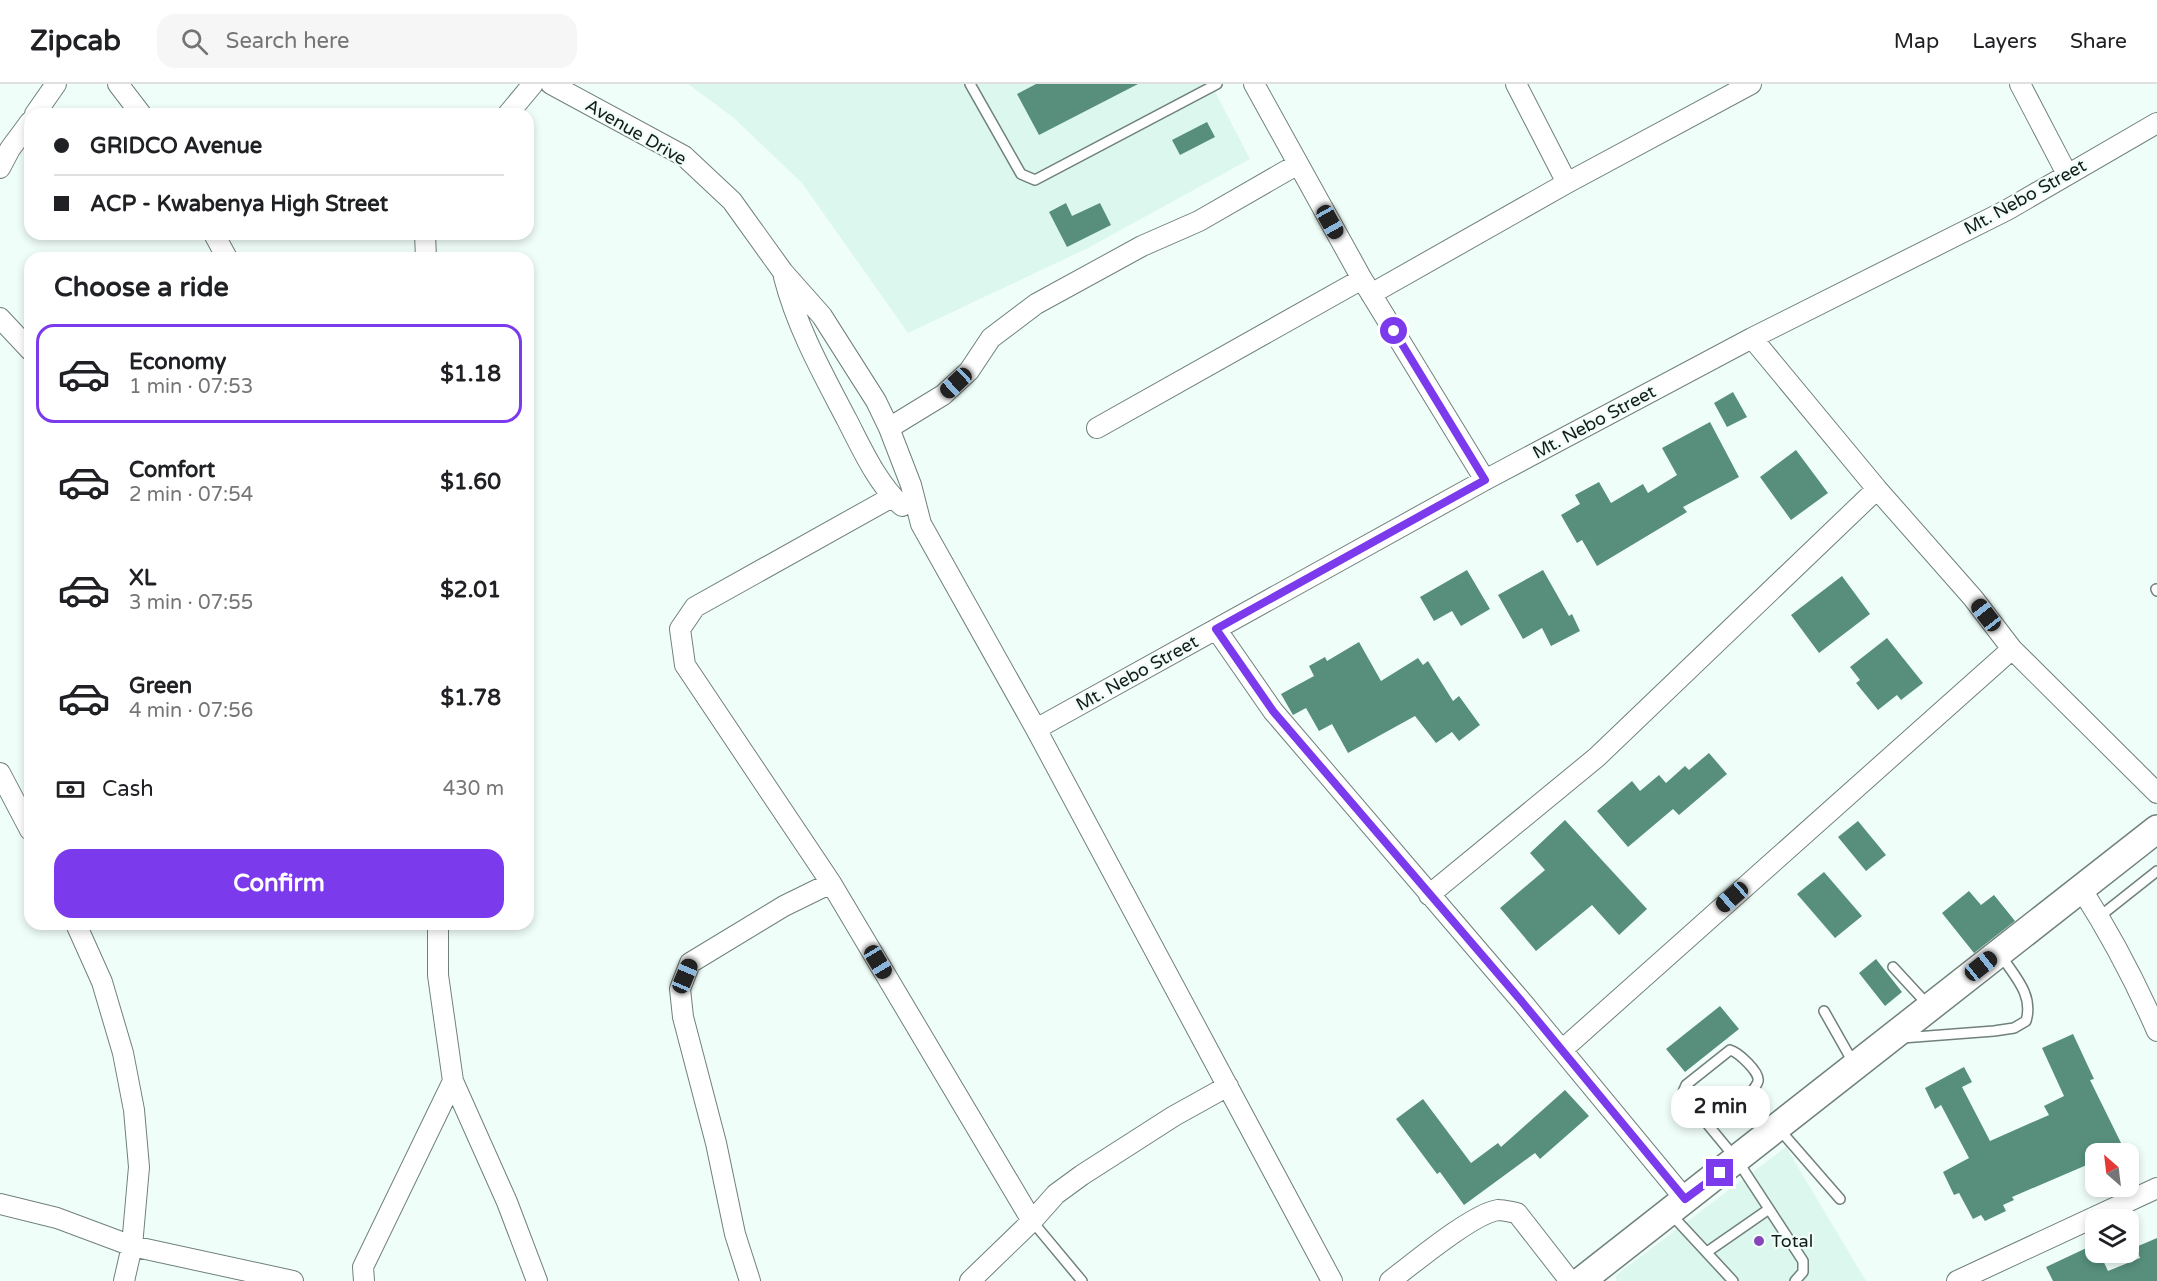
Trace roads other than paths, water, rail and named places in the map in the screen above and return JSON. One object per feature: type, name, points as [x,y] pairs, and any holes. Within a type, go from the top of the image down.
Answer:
[{"type":"main road","points":[[1586,1278],[2157,829]]},
{"type":"street","points":[[39,108],[56,84]]},
{"type":"street","points":[[118,84],[136,108]]},
{"type":"street","points":[[513,108],[533,84]]},
{"type":"street","name":"Avenue Drive","points":[[551,84],[684,156],[732,201],[783,272]]},
{"type":"street","points":[[1254,84],[1367,287],[1485,480]]},
{"type":"street","points":[[1516,84],[1567,183]]},
{"type":"street","points":[[1097,428],[1567,183],[1751,84]]},
{"type":"street","points":[[2020,84],[2067,174]]},
{"type":"street","name":"Mt. Nebo Street","points":[[1036,729],[1485,480],[1752,338],[2007,210],[2157,123]]},
{"type":"street","points":[[0,168],[24,130]]},
{"type":"street","points":[[890,428],[943,395],[969,371],[991,338],[1036,304],[1142,246],[1199,221],[1298,164]]},
{"type":"street","points":[[783,272],[822,316],[876,401],[890,428],[911,485],[921,524],[1036,729],[1332,1281]]},
{"type":"street","points":[[783,272],[790,298],[811,352],[864,453],[892,497],[921,524]]},
{"type":"street","points":[[0,318],[24,344]]},
{"type":"street","points":[[1752,338],[1877,489],[1973,598],[2012,649],[2157,793]]},
{"type":"street","points":[[1429,895],[1597,757],[1877,489]]},
{"type":"street","points":[[892,497],[695,607],[680,629],[685,665],[831,883],[1032,1221]]},
{"type":"street","points":[[1216,629],[1273,711],[1562,1050],[1677,1205]]},
{"type":"street","points":[[1562,1050],[2012,649]]},
{"type":"street","points":[[0,773],[24,819]]},
{"type":"street","points":[[750,1281],[735,1234],[716,1143],[683,1017],[680,989],[690,963],[784,906],[831,883]]},
{"type":"street","points":[[2082,890],[2144,1002],[2157,1032]]},
{"type":"street","points":[[79,930],[102,982],[123,1053],[134,1110],[138,1167],[132,1245],[124,1281]]},
{"type":"street","points":[[438,930],[438,975],[453,1081],[507,1202],[537,1281]]},
{"type":"street","points":[[364,1281],[363,1267],[453,1081]]},
{"type":"street","points":[[970,1281],[1032,1221],[1056,1194],[1174,1116],[1228,1086]]},
{"type":"street","points":[[1957,1281],[2157,1188]]},
{"type":"street","points":[[0,1204],[57,1218],[132,1245],[294,1281]]},
{"type":"street","points":[[1390,1281],[1467,1224],[1481,1215],[1499,1210],[1517,1213],[1586,1278]]},
{"type":"lane","points":[[970,84],[1021,174],[1035,180],[1217,84]]},
{"type":"lane","points":[[2099,917],[2157,871]]},
{"type":"lane","points":[[1889,1039],[2004,1030],[2014,1028],[2026,1021],[2030,1008],[2026,994],[1998,952]]},
{"type":"lane","points":[[1893,967],[1930,1007]]},
{"type":"lane","points":[[1824,1011],[1855,1066]]},
{"type":"lane","points":[[1710,1125],[1754,1090],[1758,1082],[1758,1075],[1735,1051],[1730,1050],[1686,1085],[1685,1097],[1737,1160],[1803,1261],[1803,1272],[1795,1281]]},
{"type":"lane","points":[[1778,1127],[1840,1199]]},
{"type":"lane","points":[[1677,1205],[1707,1252],[1733,1281]]},
{"type":"lane","points":[[1707,1252],[1769,1209]]},
{"type":"lane","points":[[1032,1221],[1082,1281]]},
{"type":"place","name":"Total","points":[[1759,1241]]}]
